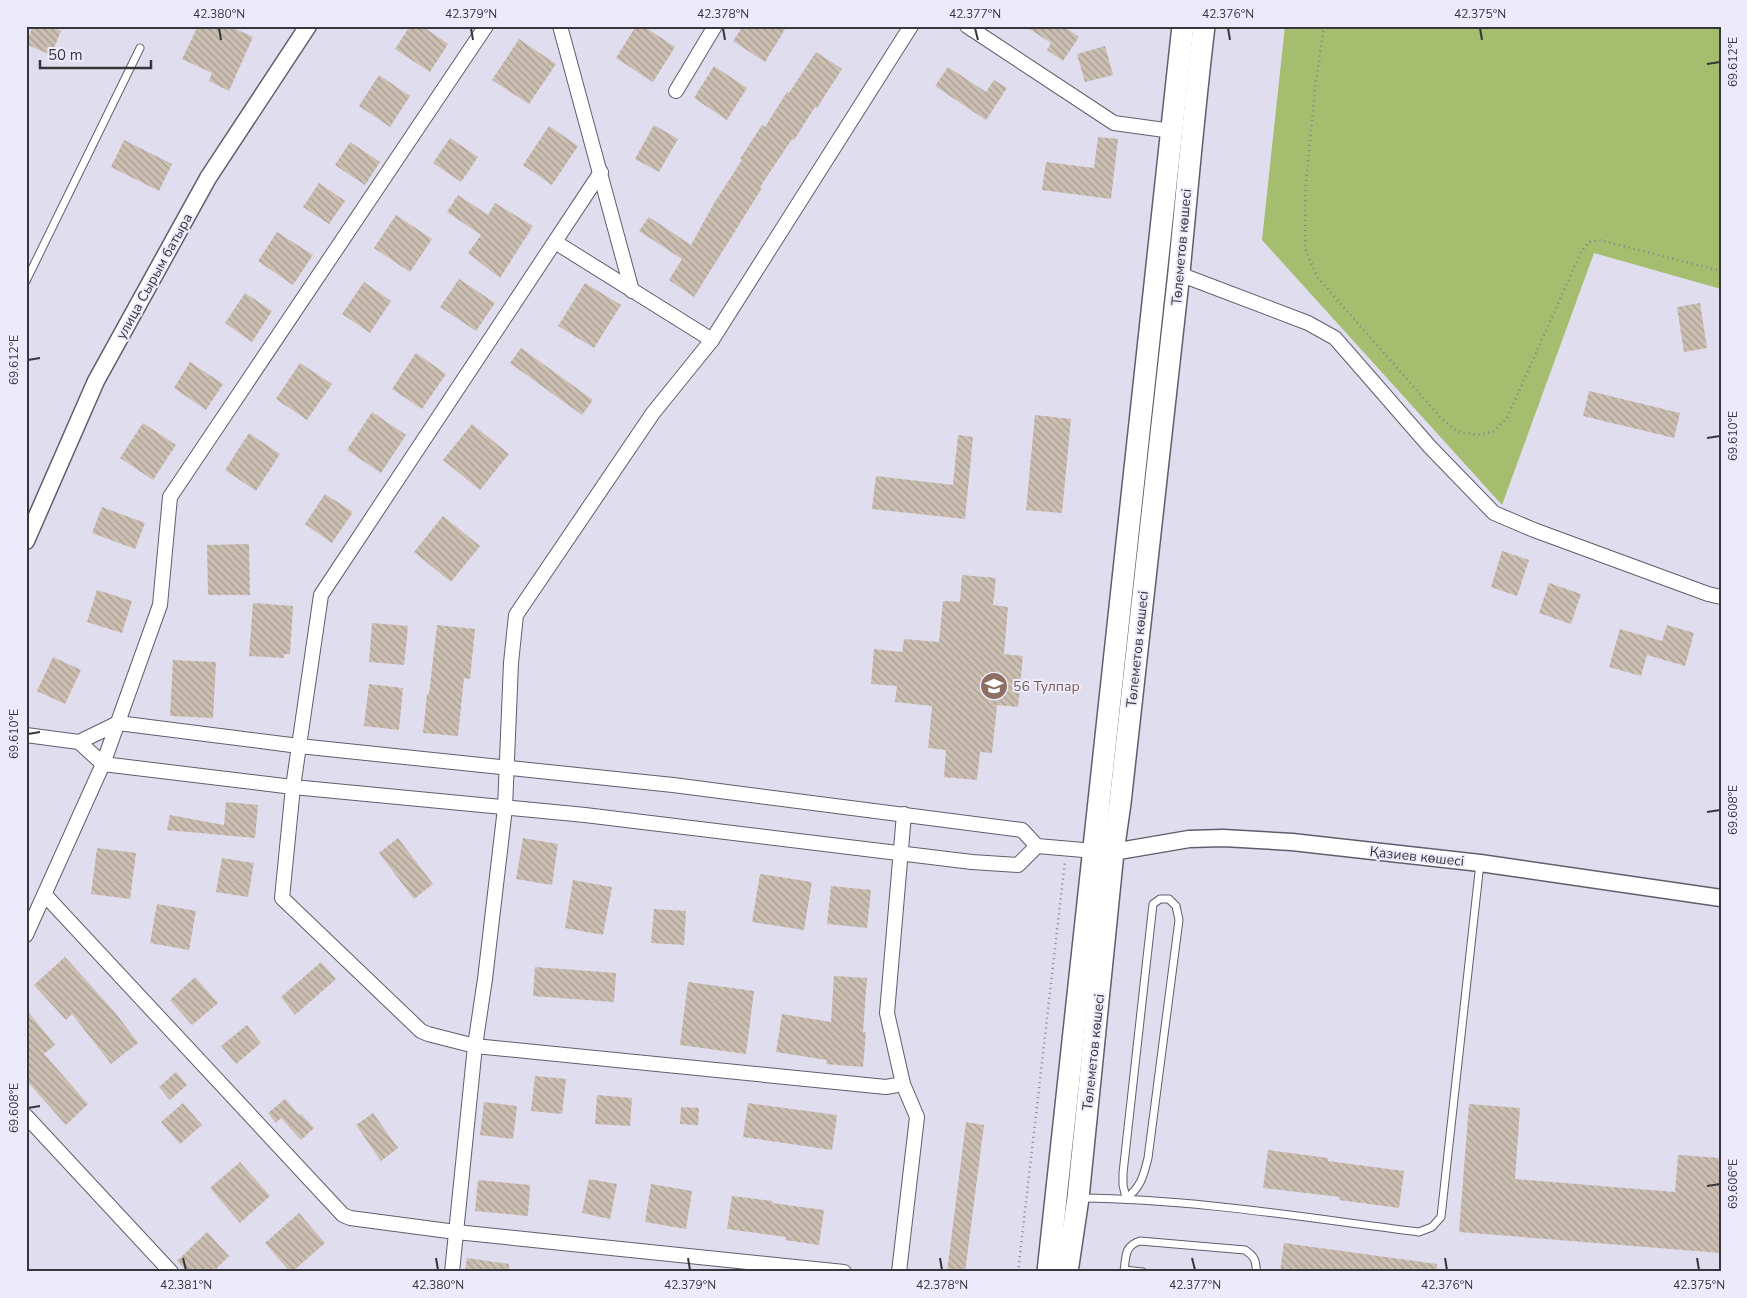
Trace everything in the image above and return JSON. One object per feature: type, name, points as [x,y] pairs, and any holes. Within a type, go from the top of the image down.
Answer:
[{"type":"main road","name":"Төлеметов көшесі","points":[[1067,1272],[1078,1198],[1126,556],[1183,26]]},
{"type":"main road","name":"Төлеметов көшесі","points":[[1048,1272],[1104,851],[1120,803],[1204,26]]},
{"type":"main road","points":[[1126,556],[1148,554]]},
{"type":"street","name":"улица Сырым батыра","points":[[27,539],[96,381],[208,178],[308,26]]},
{"type":"street","points":[[26,935],[103,764],[160,605],[170,497],[486,26]]},
{"type":"street","points":[[560,26],[632,291]]},
{"type":"street","points":[[676,91],[715,26]]},
{"type":"street","points":[[452,1272],[475,1046],[485,979],[505,808],[511,663],[516,615],[653,413],[712,340],[911,26]]},
{"type":"street","points":[[968,26],[1114,123],[1172,131]]},
{"type":"street","points":[[601,172],[321,596],[293,787],[282,898],[421,1031],[428,1034],[475,1046],[886,1087],[904,1084]]},
{"type":"street","points":[[556,242],[712,340]]},
{"type":"street","points":[[1179,270],[1187,277],[1308,323],[1335,338],[1430,447],[1494,513],[1534,530],[1721,597]]},
{"type":"street","points":[[26,735],[79,742],[118,723],[300,746],[507,766],[673,785],[904,814],[1022,830],[1037,846],[1104,851]]},
{"type":"street","points":[[79,742],[103,764],[293,787],[585,815],[972,862],[1018,865],[1037,846]]},
{"type":"street","points":[[899,1272],[917,1117],[904,1084],[887,1013],[899,853],[904,814]]},
{"type":"street","name":"Қазиев көшесі","points":[[1104,851],[1189,838],[1292,842],[1480,863],[1721,898]]},
{"type":"street","points":[[45,895],[343,1215],[350,1218],[456,1232],[844,1272]]},
{"type":"street","points":[[26,1116],[171,1272]]},
{"type":"lane","points":[[26,281],[140,48]]},
{"type":"lane","points":[[1078,1198],[1126,1198],[1252,1211],[1419,1232],[1432,1227],[1441,1217],[1480,863]]},
{"type":"lane","points":[[1160,899],[1169,899],[1176,906],[1179,920],[1148,1158],[1138,1189],[1126,1198],[1123,1173],[1153,904],[1160,899]]},
{"type":"lane","points":[[1143,1272],[1124,1271],[1128,1248],[1140,1241],[1244,1250],[1252,1254],[1257,1262],[1256,1272]]},
{"type":"path","points":[[1324,26],[1315,88],[1305,194],[1305,248],[1317,277],[1442,419],[1458,432],[1477,435],[1493,432],[1507,418],[1580,252],[1589,242],[1599,240],[1721,271]]},
{"type":"path","points":[[1018,1272],[1066,849]]},
{"type":"green space","points":[[1285,26],[1721,26],[1721,289],[1594,253],[1502,505],[1262,240]]},
{"type":"building","points":[[33,26],[50,26],[61,31],[51,55],[26,44]]},
{"type":"building","points":[[198,26],[229,26],[253,37],[229,91],[209,81],[212,73],[182,59]]},
{"type":"building","points":[[410,26],[422,26],[448,44],[430,72],[395,49]]},
{"type":"building","points":[[636,26],[643,26],[675,47],[653,82],[616,58]]},
{"type":"building","points":[[743,26],[787,26],[765,62],[733,41]]},
{"type":"building","points":[[1025,26],[1063,26],[1079,37],[1063,61],[1047,50],[1051,43]]},
{"type":"building","points":[[519,39],[556,64],[529,104],[492,80]]},
{"type":"building","points":[[1105,46],[1113,75],[1085,82],[1077,54]]},
{"type":"building","points":[[816,52],[842,69],[817,108],[815,107],[760,187],[762,188],[694,297],[669,280],[682,259],[639,231],[649,217],[691,245],[713,205],[742,160],[740,159],[762,125],[765,127]]},
{"type":"building","points":[[714,66],[747,88],[727,120],[694,98]]},
{"type":"building","points":[[948,67],[986,92],[994,80],[1007,88],[986,120],[935,86]]},
{"type":"building","points":[[379,75],[410,96],[390,127],[359,106]]},
{"type":"building","points":[[654,125],[678,139],[659,172],[635,159]]},
{"type":"building","points":[[549,126],[578,146],[552,185],[523,165]]},
{"type":"building","points":[[1098,137],[1118,139],[1111,199],[1042,190],[1046,162],[1094,168]]},
{"type":"building","points":[[450,138],[478,157],[461,182],[433,163]]},
{"type":"building","points":[[124,140],[172,164],[159,191],[111,167]]},
{"type":"building","points":[[350,142],[380,162],[365,185],[335,165]]},
{"type":"building","points":[[319,183],[345,201],[329,224],[303,207]]},
{"type":"building","points":[[458,195],[488,215],[495,203],[533,226],[500,278],[468,253],[481,235],[447,212]]},
{"type":"building","points":[[396,215],[432,239],[410,272],[374,248]]},
{"type":"building","points":[[277,232],[313,255],[293,285],[258,261]]},
{"type":"building","points":[[459,279],[495,303],[476,331],[440,307]]},
{"type":"building","points":[[364,282],[391,301],[370,333],[342,314]]},
{"type":"building","points":[[585,283],[621,305],[594,348],[558,326]]},
{"type":"building","points":[[245,293],[272,311],[252,342],[225,323]]},
{"type":"building","points":[[1700,303],[1707,348],[1684,352],[1677,307]]},
{"type":"building","points":[[521,348],[593,400],[582,415],[510,363]]},
{"type":"building","points":[[416,353],[446,374],[422,409],[392,389]]},
{"type":"building","points":[[190,362],[223,384],[206,410],[174,388]]},
{"type":"building","points":[[300,363],[332,384],[307,420],[276,399]]},
{"type":"building","points":[[1589,391],[1680,413],[1674,438],[1583,416]]},
{"type":"building","points":[[372,412],[406,435],[381,473],[347,450]]},
{"type":"building","points":[[1035,415],[1071,419],[1062,513],[1026,510]]},
{"type":"building","points":[[143,423],[176,445],[153,480],[120,458]]},
{"type":"building","points":[[472,424],[509,454],[480,490],[443,460]]},
{"type":"building","points":[[249,433],[280,454],[256,491],[225,470]]},
{"type":"building","points":[[958,435],[973,437],[965,519],[872,509],[876,476],[953,485]]},
{"type":"building","points":[[325,494],[353,512],[332,543],[305,524]]},
{"type":"building","points":[[102,507],[145,523],[135,549],[92,533]]},
{"type":"building","points":[[443,516],[480,546],[451,582],[414,552]]},
{"type":"building","points":[[249,544],[250,595],[208,595],[207,545]]},
{"type":"building","points":[[1502,551],[1529,560],[1517,596],[1491,587]]},
{"type":"building","points":[[962,575],[996,578],[993,605],[1008,607],[1004,654],[1023,656],[1018,707],[997,705],[992,753],[980,752],[977,780],[944,777],[946,750],[928,748],[932,706],[895,702],[897,686],[871,684],[874,649],[902,652],[904,639],[939,642],[943,601],[960,602]]},
{"type":"building","points":[[1549,583],[1581,594],[1571,624],[1539,613]]},
{"type":"building","points":[[97,590],[132,601],[122,633],[87,622]]},
{"type":"building","points":[[253,603],[293,606],[290,654],[284,654],[284,658],[249,656]]},
{"type":"building","points":[[372,623],[408,626],[404,665],[369,662]]},
{"type":"building","points":[[437,625],[475,629],[470,679],[464,678],[458,736],[423,733]]},
{"type":"building","points":[[1667,625],[1694,633],[1685,666],[1647,655],[1641,676],[1609,667],[1620,629],[1662,641]]},
{"type":"building","points":[[53,657],[81,670],[65,704],[37,691]]},
{"type":"building","points":[[173,660],[216,662],[213,718],[170,716]]},
{"type":"building","points":[[369,684],[403,688],[399,730],[364,726]]},
{"type":"building","points":[[226,802],[258,805],[255,838],[167,830],[170,815],[224,825]]},
{"type":"building","points":[[398,838],[433,884],[414,899],[379,853]]},
{"type":"building","points":[[523,838],[558,844],[552,885],[516,879]]},
{"type":"building","points":[[97,848],[136,853],[130,899],[91,894]]},
{"type":"building","points":[[222,858],[254,863],[248,897],[216,892]]},
{"type":"building","points":[[760,874],[812,882],[804,930],[752,922]]},
{"type":"building","points":[[573,880],[612,887],[603,935],[565,928]]},
{"type":"building","points":[[831,886],[871,890],[867,928],[827,924]]},
{"type":"building","points":[[157,904],[196,911],[189,950],[150,943]]},
{"type":"building","points":[[654,909],[686,911],[684,945],[651,943]]},
{"type":"building","points":[[65,957],[114,1011],[138,1043],[111,1064],[72,1014],[66,1020],[34,985]]},
{"type":"building","points":[[321,962],[336,979],[295,1015],[281,997]]},
{"type":"building","points":[[535,967],[616,973],[614,1002],[533,996]]},
{"type":"building","points":[[834,976],[867,978],[863,1032],[866,1032],[863,1067],[826,1064],[827,1060],[776,1052],[782,1014],[831,1022]]},
{"type":"building","points":[[195,977],[218,1003],[192,1025],[170,1000]]},
{"type":"building","points":[[688,982],[754,991],[746,1054],[680,1045]]},
{"type":"building","points":[[26,1009],[55,1045],[44,1054],[88,1104],[66,1125],[26,1080]]},
{"type":"building","points":[[247,1025],[261,1043],[236,1064],[221,1046]]},
{"type":"building","points":[[176,1072],[187,1085],[170,1100],[159,1087]]},
{"type":"building","points":[[535,1076],[566,1079],[562,1114],[531,1111]]},
{"type":"building","points":[[597,1095],[632,1098],[630,1126],[595,1124]]},
{"type":"building","points":[[285,1099],[314,1128],[301,1140],[281,1118],[276,1123],[268,1113]]},
{"type":"building","points":[[484,1102],[517,1106],[513,1139],[480,1135]]},
{"type":"building","points":[[183,1103],[202,1125],[180,1144],[161,1122]]},
{"type":"building","points":[[748,1103],[837,1115],[832,1150],[743,1137]]},
{"type":"building","points":[[1469,1104],[1520,1108],[1515,1179],[1675,1192],[1678,1155],[1721,1158],[1721,1253],[1459,1232]]},
{"type":"building","points":[[681,1107],[699,1108],[698,1125],[680,1124]]},
{"type":"building","points":[[373,1113],[398,1148],[381,1161],[356,1125]]},
{"type":"building","points":[[966,1122],[984,1125],[965,1272],[947,1272]]},
{"type":"building","points":[[1268,1150],[1328,1158],[1328,1161],[1404,1171],[1399,1208],[1339,1200],[1340,1197],[1263,1188]]},
{"type":"building","points":[[240,1162],[270,1196],[240,1223],[210,1188]]},
{"type":"building","points":[[589,1179],[617,1184],[610,1219],[582,1213]]},
{"type":"building","points":[[478,1180],[530,1185],[528,1216],[475,1211]]},
{"type":"building","points":[[651,1184],[692,1191],[686,1229],[645,1222]]},
{"type":"building","points":[[732,1196],[824,1210],[819,1245],[785,1240],[786,1237],[727,1229]]},
{"type":"building","points":[[299,1213],[325,1243],[290,1272],[265,1243]]},
{"type":"building","points":[[207,1232],[229,1256],[213,1272],[187,1272],[177,1261]]},
{"type":"building","points":[[1284,1243],[1437,1264],[1437,1272],[1280,1272]]},
{"type":"building","points":[[467,1258],[509,1264],[509,1272],[465,1272]]},
{"type":"place","name":"56 Тулпар","points":[[994,686]]}]
